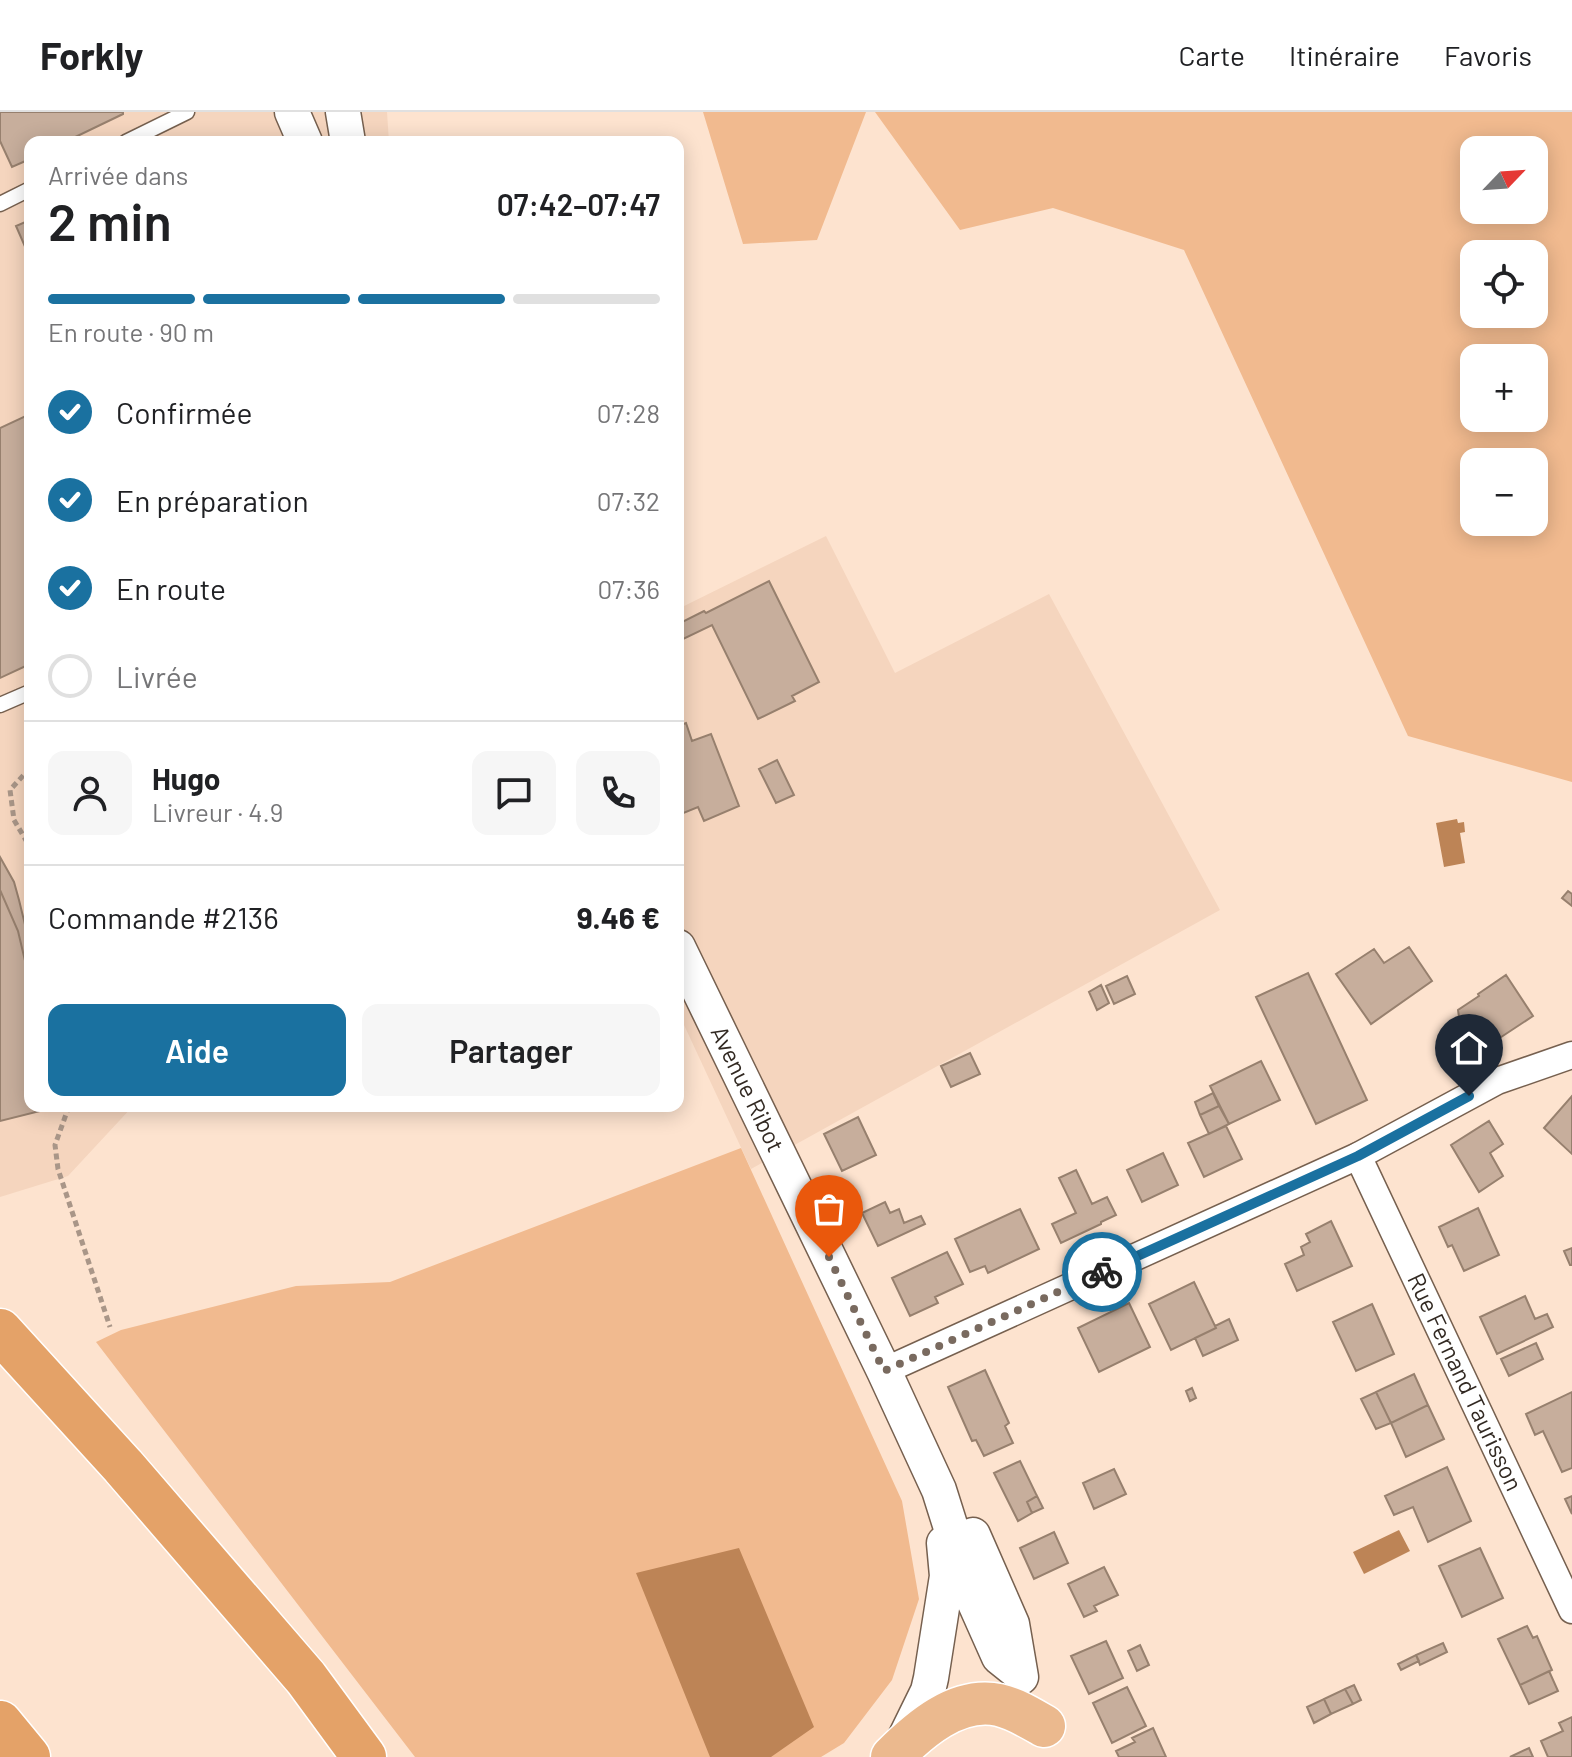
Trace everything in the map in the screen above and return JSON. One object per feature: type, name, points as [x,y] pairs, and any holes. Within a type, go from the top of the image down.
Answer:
[{"type":"highway","points":[[0,1331],[123,1466],[306,1678],[364,1757]]},
{"type":"highway","points":[[0,1723],[28,1757]]},
{"type":"main road","points":[[896,1753],[920,1730],[946,1715],[970,1706],[996,1704],[1021,1713],[1046,1747]]},
{"type":"street","points":[[292,112],[302,136]]},
{"type":"street","points":[[343,112],[347,136]]},
{"type":"street","name":"Avenue Ribot","points":[[684,959],[939,1490],[971,1531],[1012,1624],[1019,1673],[1046,1747]]},
{"type":"street","points":[[884,1371],[1358,1156],[1497,1081],[1572,1055]]},
{"type":"street","name":"Rue Fernand Taurisson","points":[[1358,1156],[1572,1610]]},
{"type":"street","name":"Avenue Ribot","points":[[896,1753],[928,1691],[945,1590],[947,1576],[939,1490]]},
{"type":"lane","points":[[138,136],[187,112]]},
{"type":"lane","points":[[0,204],[24,192]]},
{"type":"lane","points":[[0,705],[24,695]]},
{"type":"path","points":[[24,775],[10,790],[14,820],[24,837]]},
{"type":"path","points":[[67,1112],[55,1145],[58,1169],[110,1327]]},
{"type":"shaded area","points":[[0,112],[387,112],[389,136],[24,136],[24,1112],[127,1112],[68,1176],[0,1197]]},
{"type":"shaded area","points":[[703,112],[866,112],[817,240],[743,244]]},
{"type":"shaded area","points":[[875,112],[1572,112],[1572,782],[1408,736],[1184,250],[1053,208],[960,230]]},
{"type":"shaded area","points":[[826,536],[895,673],[1049,594],[1220,910],[751,1169],[684,1025],[684,606]]},
{"type":"shaded area","points":[[1457,819],[1458,823],[1464,822],[1465,832],[1460,833],[1465,863],[1444,867],[1436,823]]},
{"type":"shaded area","points":[[741,1148],[902,1501],[919,1599],[892,1680],[844,1743],[821,1757],[415,1757],[96,1342],[121,1330],[296,1286],[390,1282]]},
{"type":"shaded area","points":[[1399,1530],[1410,1551],[1364,1574],[1353,1552]]},
{"type":"shaded area","points":[[739,1548],[814,1727],[771,1757],[710,1757],[636,1573]]},
{"type":"building","points":[[0,112],[123,112],[77,136],[24,136],[24,162],[12,167],[0,141]]},
{"type":"building","points":[[24,223],[24,244],[16,226]]},
{"type":"building","points":[[24,417],[24,667],[0,678],[0,428]]},
{"type":"building","points":[[769,581],[819,682],[792,696],[795,701],[758,719],[712,625],[684,639],[684,621],[704,611],[706,613]]},
{"type":"building","points":[[684,724],[692,741],[711,734],[739,806],[704,821],[698,807],[684,813]]},
{"type":"building","points":[[777,760],[794,795],[776,803],[759,769]]},
{"type":"building","points":[[0,857],[14,882],[24,921],[24,956],[18,931],[0,890]]},
{"type":"building","points":[[0,890],[18,931],[24,956],[24,1112],[36,1112],[0,1121]]},
{"type":"building","points":[[1568,891],[1572,894],[1572,906],[1562,898]]},
{"type":"building","points":[[1409,947],[1432,981],[1371,1024],[1336,974],[1374,949],[1384,963]]},
{"type":"building","points":[[1308,973],[1367,1100],[1316,1124],[1256,997]]},
{"type":"building","points":[[1506,975],[1533,1016],[1480,1051],[1460,1024],[1458,1010]]},
{"type":"building","points":[[1127,976],[1135,994],[1114,1004],[1106,986]]},
{"type":"building","points":[[1101,985],[1109,1003],[1097,1010],[1089,992]]},
{"type":"building","points":[[970,1053],[980,1074],[951,1087],[941,1066]]},
{"type":"building","points":[[1261,1061],[1280,1100],[1229,1124],[1210,1086]]},
{"type":"building","points":[[1213,1093],[1219,1106],[1200,1115],[1195,1102]]},
{"type":"building","points":[[1572,1096],[1572,1154],[1544,1128]]},
{"type":"building","points":[[1219,1106],[1229,1124],[1209,1134],[1200,1115]]},
{"type":"building","points":[[858,1117],[876,1155],[842,1171],[824,1134]]},
{"type":"building","points":[[1489,1121],[1503,1144],[1490,1153],[1503,1176],[1479,1192],[1451,1145]]},
{"type":"building","points":[[1226,1126],[1242,1159],[1204,1177],[1188,1143]]},
{"type":"building","points":[[1163,1153],[1178,1185],[1142,1202],[1127,1170]]},
{"type":"building","points":[[1076,1170],[1092,1204],[1107,1197],[1116,1215],[1061,1243],[1052,1224],[1076,1213],[1059,1178]]},
{"type":"building","points":[[885,1202],[890,1213],[899,1209],[904,1223],[921,1216],[925,1224],[878,1246],[862,1213]]},
{"type":"building","points":[[1478,1208],[1499,1255],[1464,1271],[1452,1245],[1448,1247],[1439,1227]]},
{"type":"building","points":[[1020,1209],[1039,1249],[988,1273],[985,1266],[970,1272],[955,1239]]},
{"type":"building","points":[[1331,1221],[1352,1266],[1297,1291],[1285,1264],[1304,1255],[1301,1247],[1310,1242],[1306,1234]]},
{"type":"building","points":[[1572,1248],[1572,1265],[1570,1265],[1564,1251]]},
{"type":"building","points":[[947,1252],[963,1284],[935,1297],[938,1303],[910,1316],[892,1278]]},
{"type":"building","points":[[1194,1282],[1216,1328],[1171,1350],[1149,1304]]},
{"type":"building","points":[[1525,1296],[1535,1319],[1547,1314],[1553,1327],[1497,1354],[1480,1317]]},
{"type":"building","points":[[1129,1303],[1150,1347],[1099,1372],[1078,1328]]},
{"type":"building","points":[[1372,1304],[1394,1354],[1356,1371],[1333,1322]]},
{"type":"building","points":[[1229,1319],[1238,1340],[1203,1356],[1195,1338]]},
{"type":"building","points":[[1536,1343],[1543,1359],[1509,1376],[1501,1359]]},
{"type":"building","points":[[985,1370],[1009,1423],[1005,1426],[1013,1443],[984,1456],[976,1440],[972,1441],[948,1387]]},
{"type":"building","points":[[1414,1374],[1428,1405],[1391,1423],[1376,1392]]},
{"type":"building","points":[[1192,1388],[1196,1398],[1190,1401],[1186,1391]]},
{"type":"building","points":[[1376,1392],[1391,1423],[1376,1429],[1361,1399]]},
{"type":"building","points":[[1572,1392],[1572,1468],[1562,1472],[1543,1431],[1535,1435],[1526,1414]]},
{"type":"building","points":[[1428,1405],[1444,1439],[1406,1457],[1391,1423]]},
{"type":"building","points":[[1020,1461],[1037,1496],[1027,1502],[1032,1513],[1018,1521],[994,1473]]},
{"type":"building","points":[[1447,1467],[1471,1521],[1428,1542],[1413,1507],[1394,1515],[1385,1496]]},
{"type":"building","points":[[1114,1469],[1126,1494],[1094,1509],[1083,1483]]},
{"type":"building","points":[[1037,1496],[1043,1508],[1032,1513],[1027,1502]]},
{"type":"building","points":[[1572,1496],[1572,1514],[1565,1499]]},
{"type":"building","points":[[1054,1532],[1068,1563],[1034,1579],[1020,1548]]},
{"type":"building","points":[[1480,1548],[1503,1598],[1462,1617],[1439,1566]]},
{"type":"building","points":[[1104,1567],[1118,1595],[1094,1606],[1097,1611],[1084,1617],[1068,1584]]},
{"type":"building","points":[[1527,1626],[1533,1638],[1537,1636],[1552,1670],[1520,1685],[1498,1639]]},
{"type":"building","points":[[1106,1641],[1123,1678],[1089,1694],[1071,1656]]},
{"type":"building","points":[[1443,1643],[1447,1652],[1420,1665],[1416,1655]]},
{"type":"building","points":[[1140,1645],[1149,1665],[1137,1671],[1128,1651]]},
{"type":"building","points":[[1416,1655],[1419,1661],[1401,1670],[1398,1664]]},
{"type":"building","points":[[1549,1671],[1558,1691],[1529,1704],[1520,1685]]},
{"type":"building","points":[[1354,1685],[1361,1700],[1353,1704],[1345,1689]]},
{"type":"building","points":[[1127,1687],[1146,1726],[1112,1743],[1093,1703]]},
{"type":"building","points":[[1345,1689],[1353,1704],[1331,1714],[1324,1699]]},
{"type":"building","points":[[1324,1699],[1331,1714],[1314,1723],[1307,1707]]},
{"type":"building","points":[[1572,1717],[1572,1757],[1548,1757],[1541,1741],[1563,1731],[1559,1723]]},
{"type":"building","points":[[1153,1728],[1166,1757],[1119,1757],[1116,1751],[1135,1742],[1132,1738]]},
{"type":"building","points":[[1529,1748],[1533,1757],[1510,1757]]},
{"type":"way so far","points":[[829,1257],[884,1371],[1102,1272]]},
{"type":"route","points":[[1102,1272],[1358,1156],[1469,1096]]}]
